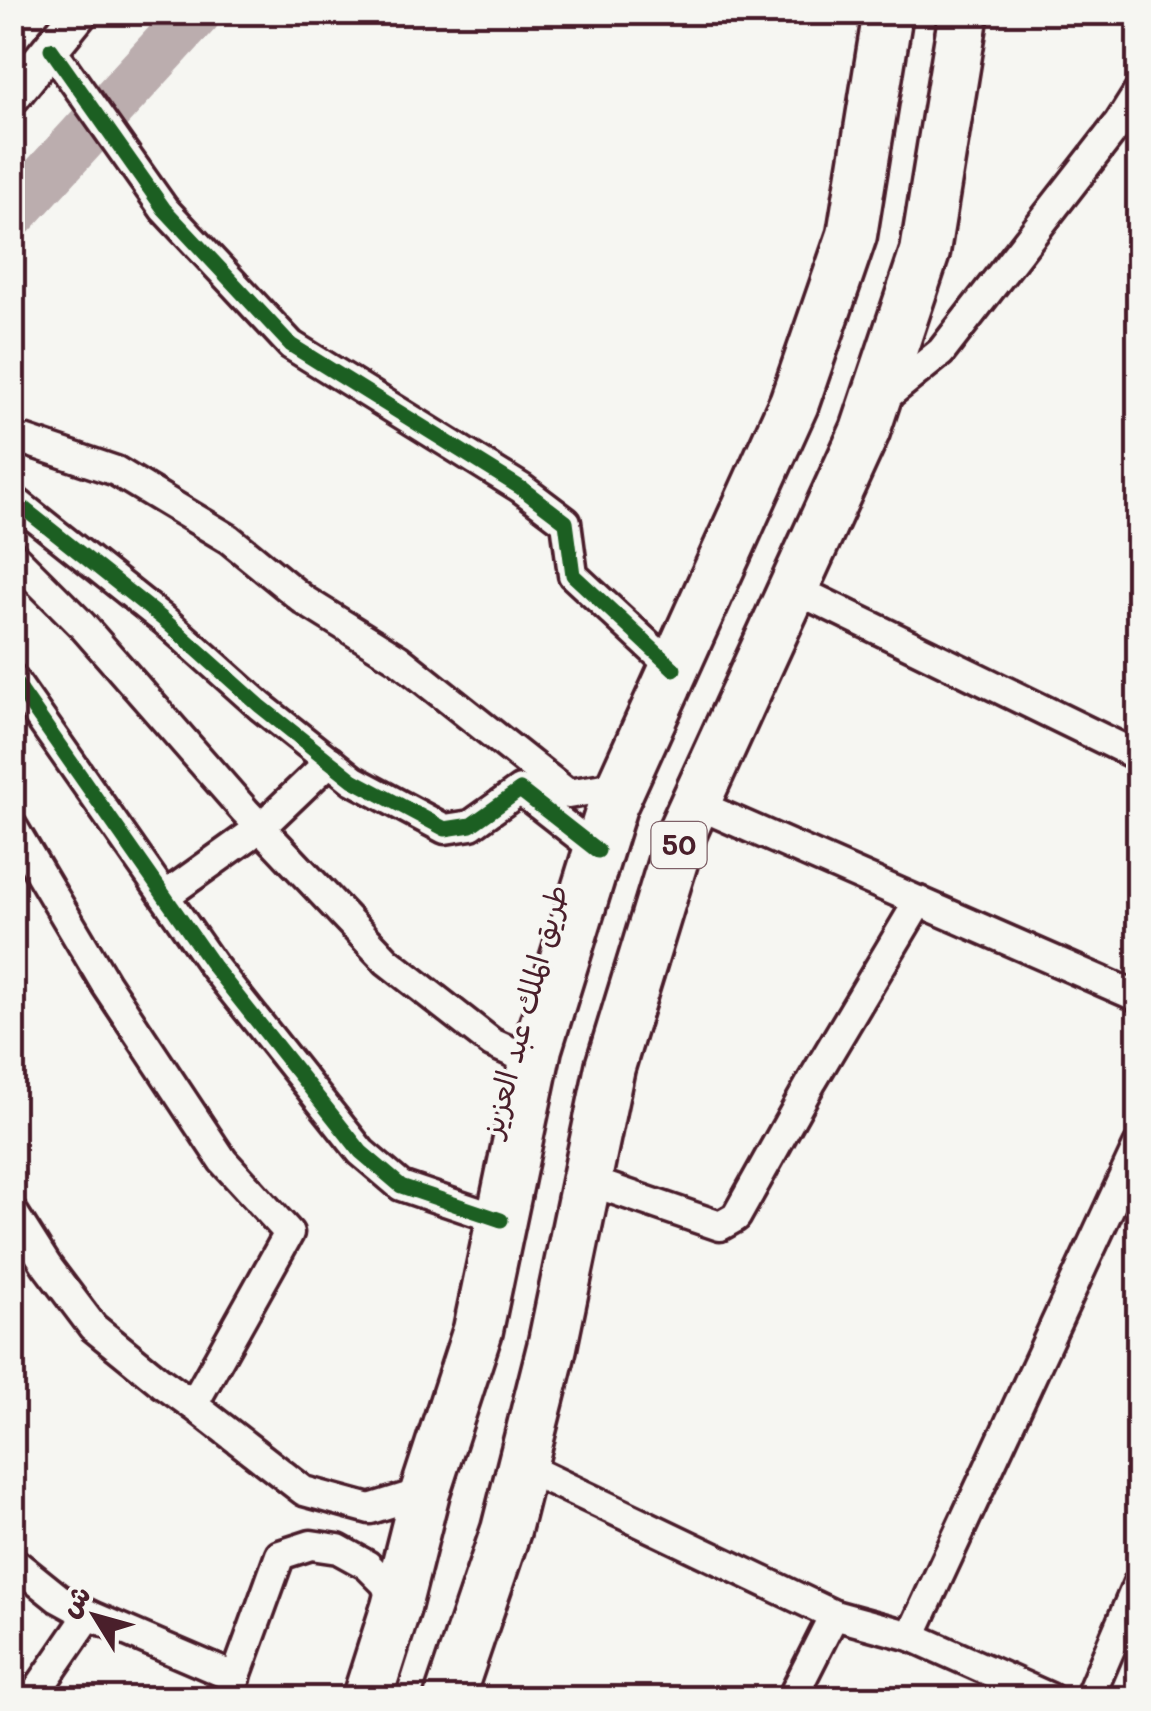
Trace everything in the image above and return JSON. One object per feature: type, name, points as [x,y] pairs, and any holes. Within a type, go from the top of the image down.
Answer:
[{"type":"highway","name":"طريق الملك عبد العزيز","points":[[367,1698],[426,1492],[478,1330],[534,1062],[612,806],[794,404],[852,234],[888,12]]},
{"type":"highway","name":"50","points":[[449,1698],[506,1530],[552,1347],[610,1067],[682,832],[864,431],[925,252],[964,12]]},
{"type":"street","points":[[12,96],[80,12]]},
{"type":"street","points":[[51,48],[164,209],[291,345],[490,468],[566,522],[573,575],[674,670]]},
{"type":"street","points":[[872,406],[942,352],[1138,93]]},
{"type":"street","points":[[12,436],[116,471],[230,539],[305,601],[398,659],[568,794],[621,785]]},
{"type":"street","points":[[12,499],[164,620],[260,706],[353,780],[445,829],[470,825],[520,790],[598,852]]},
{"type":"street","points":[[12,555],[82,625],[260,828],[388,961],[492,1043],[534,1062]]},
{"type":"street","points":[[793,588],[1138,756]]},
{"type":"street","points":[[12,678],[214,967],[361,1152],[401,1186],[501,1220]]},
{"type":"street","points":[[165,896],[260,828],[330,762]]},
{"type":"street","points":[[696,804],[1138,997]]},
{"type":"street","points":[[12,826],[105,983],[223,1161],[289,1233],[193,1405]]},
{"type":"street","points":[[586,1180],[720,1226],[736,1217],[919,902]]},
{"type":"street","points":[[912,1636],[1138,1146]]},
{"type":"street","points":[[12,1210],[47,1266],[94,1326],[304,1491],[370,1509],[426,1492]]},
{"type":"street","points":[[522,1466],[834,1616],[912,1636],[1050,1698]]},
{"type":"street","points":[[12,1561],[58,1598],[232,1688],[280,1556],[311,1545],[338,1549],[367,1565],[385,1583],[396,1607]]},
{"type":"street","points":[[1089,1698],[1138,1583]]},
{"type":"street","points":[[32,1698],[89,1615]]},
{"type":"street","points":[[792,1698],[834,1616]]},
{"type":"waterway","points":[[12,214],[197,12]]},
{"type":"cycle path","points":[[51,49],[164,209],[291,345],[521,488],[566,522],[573,575],[674,669]]},
{"type":"cycle path","points":[[12,499],[164,620],[260,706],[353,780],[445,829],[471,825],[520,790],[598,851]]},
{"type":"cycle path","points":[[12,678],[214,967],[361,1152],[401,1186],[501,1220]]}]
